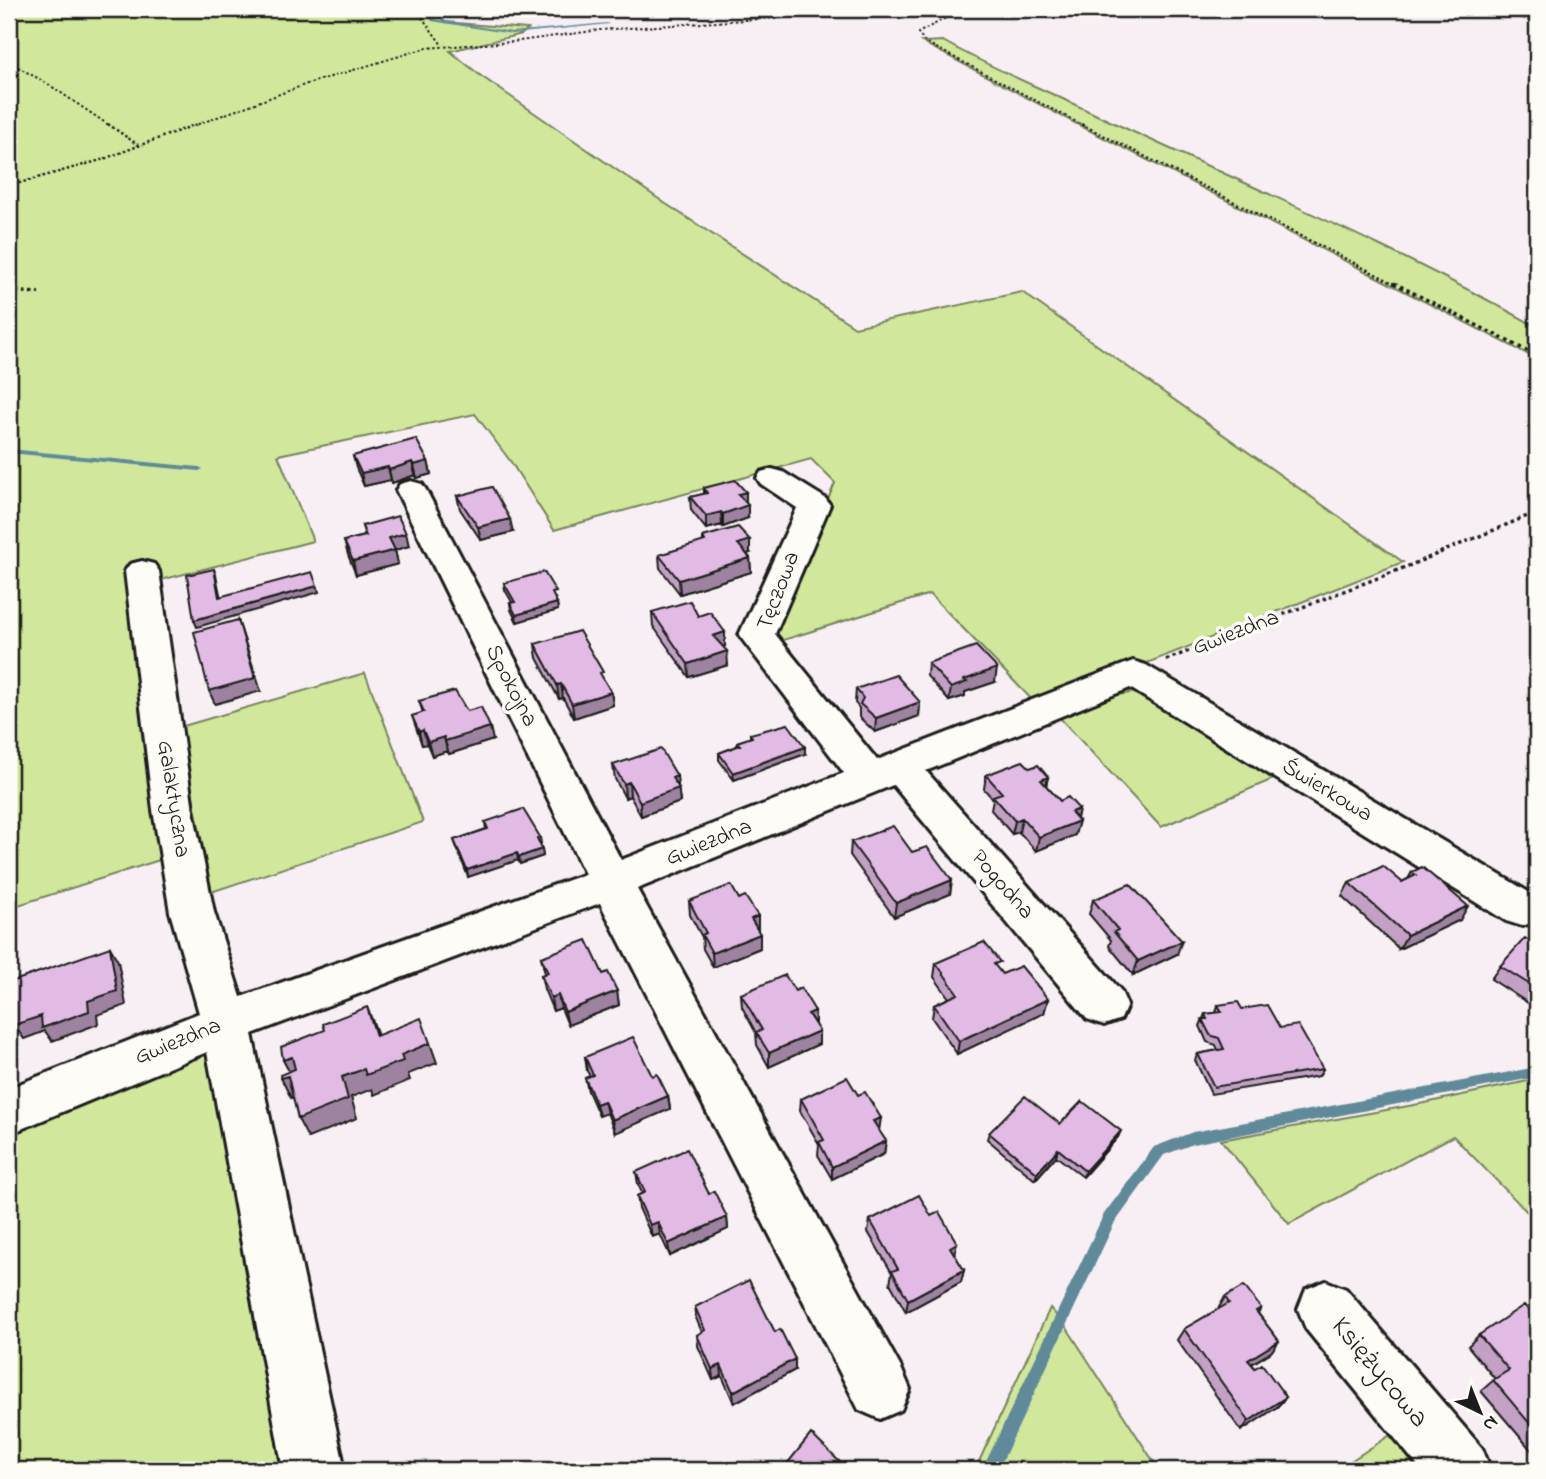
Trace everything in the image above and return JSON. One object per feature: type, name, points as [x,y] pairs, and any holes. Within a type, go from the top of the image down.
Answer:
[{"type":"street","name":"Tęczowa","points":[[772,478],[814,505],[757,635],[884,772]]},
{"type":"street","name":"Spokojna","points":[[411,490],[611,882],[880,1389]]},
{"type":"street","name":"Galaktyczna","points":[[142,571],[177,835],[192,912],[226,1023],[314,1470]]},
{"type":"street","name":"Gwiezdna","points":[[9,1111],[226,1023],[611,882],[1133,673]]},
{"type":"street","name":"Świerkowa","points":[[1133,673],[1522,909]]},
{"type":"street","name":"Pogodna","points":[[884,772],[1104,1005]]},
{"type":"street","name":"Księżycowa","points":[[1326,1309],[1460,1470]]},
{"type":"path","points":[[416,9],[443,46]]},
{"type":"path","points":[[9,186],[92,163],[307,84],[413,51],[443,46],[512,42],[600,30],[904,9]]},
{"type":"path","points":[[963,9],[918,31],[923,40],[1023,96],[1537,356]]},
{"type":"path","points":[[1496,9],[1507,9]]},
{"type":"path","points":[[1496,9],[1537,23]]},
{"type":"path","points":[[9,62],[48,84],[139,146]]},
{"type":"path","points":[[9,291],[39,293]]},
{"type":"path","name":"Gwiezdna","points":[[1133,673],[1406,567],[1537,512]]},
{"type":"green space","points":[[9,9],[434,9],[445,22],[528,29],[522,34],[450,51],[481,76],[666,204],[855,327],[1022,292],[1403,562],[1038,706],[930,594],[777,642],[770,634],[835,483],[811,459],[554,530],[511,462],[475,414],[278,455],[313,541],[157,581],[169,857],[9,908]]},
{"type":"green space","points":[[943,41],[1012,76],[1369,240],[1481,297],[1537,327],[1537,359],[922,42]]},
{"type":"green space","points":[[365,673],[423,822],[211,892],[180,727]]},
{"type":"green space","points":[[1136,692],[1278,777],[1161,827],[1058,716],[1105,697]]},
{"type":"green space","points":[[207,1045],[281,1470],[9,1470],[9,1124]]},
{"type":"green space","points":[[1537,1079],[1537,1222],[1453,1136],[1289,1224],[1221,1140],[1425,1103]]},
{"type":"green space","points":[[1050,1308],[1065,1325],[1159,1470],[975,1470]]},
{"type":"green space","points":[[1404,1426],[1438,1470],[1337,1470]]},
{"type":"building","points":[[416,439],[428,461],[361,473],[353,456]]},
{"type":"building","points":[[735,480],[746,492],[738,494],[748,505],[723,514],[721,512],[706,516],[690,497],[707,493],[704,488]]},
{"type":"building","points":[[492,487],[510,519],[478,527],[457,496]]},
{"type":"building","points":[[398,516],[406,533],[389,538],[395,550],[353,561],[344,541],[366,536],[362,526]]},
{"type":"building","points":[[738,527],[750,540],[738,544],[750,558],[679,580],[659,555],[705,541],[703,537]]},
{"type":"building","points":[[214,569],[219,597],[312,572],[317,586],[194,620],[187,575]]},
{"type":"building","points":[[544,572],[556,592],[552,593],[557,603],[516,615],[510,603],[515,602],[504,583]]},
{"type":"building","points":[[690,601],[698,616],[710,612],[725,632],[713,636],[727,651],[688,664],[652,612]]},
{"type":"building","points":[[238,620],[255,678],[209,691],[194,632]]},
{"type":"building","points":[[579,631],[603,672],[600,673],[611,692],[572,704],[561,684],[557,685],[535,644]]},
{"type":"building","points":[[976,646],[997,668],[964,680],[967,682],[951,688],[928,663]]},
{"type":"building","points":[[896,675],[920,702],[876,718],[860,704],[863,698],[856,689]]},
{"type":"building","points":[[455,691],[467,711],[481,707],[490,727],[445,741],[444,737],[428,742],[423,730],[419,732],[412,716],[424,712],[419,701]]},
{"type":"building","points":[[788,724],[805,747],[733,773],[719,753],[740,745],[737,742],[752,737],[750,734]]},
{"type":"building","points":[[661,749],[677,776],[672,778],[679,788],[640,802],[629,782],[624,784],[613,765]]},
{"type":"building","points":[[1023,761],[1030,768],[1038,765],[1048,777],[1041,780],[1060,801],[1068,797],[1079,809],[1071,812],[1079,821],[1039,837],[1022,818],[1015,821],[993,796],[1002,793],[986,775]]},
{"type":"building","points":[[523,809],[540,837],[537,838],[542,849],[519,857],[517,853],[467,870],[454,840],[488,829],[485,822]]},
{"type":"building","points":[[893,826],[912,852],[927,847],[952,880],[896,903],[851,842]]},
{"type":"building","points":[[1383,866],[1402,882],[1416,875],[1412,872],[1422,867],[1468,906],[1407,935],[1349,883]]},
{"type":"building","points":[[1130,884],[1182,941],[1138,961],[1114,932],[1118,930],[1093,900]]},
{"type":"building","points":[[731,885],[739,899],[745,896],[758,916],[751,919],[760,934],[712,953],[702,935],[706,933],[689,901]]},
{"type":"building","points":[[1525,938],[1537,946],[1537,989],[1500,966]]},
{"type":"building","points":[[587,940],[603,974],[608,972],[617,991],[565,1012],[558,995],[551,998],[541,975],[548,973],[541,957]]},
{"type":"building","points":[[984,942],[1000,962],[994,964],[1002,974],[1021,966],[1048,999],[959,1041],[934,1005],[958,994],[936,963]]},
{"type":"building","points":[[110,947],[117,991],[88,1001],[89,1011],[42,1028],[41,1016],[14,1025],[11,982]]},
{"type":"building","points":[[785,975],[795,991],[801,988],[815,1011],[808,1014],[819,1031],[769,1053],[756,1032],[762,1030],[741,994]]},
{"type":"building","points":[[1238,1002],[1242,1009],[1267,1005],[1280,1028],[1298,1025],[1323,1069],[1214,1087],[1198,1054],[1224,1049],[1219,1038],[1210,1035],[1202,1019],[1207,1019],[1205,1014],[1222,1012],[1218,1005]]},
{"type":"building","points":[[367,1007],[376,1036],[421,1018],[430,1043],[401,1055],[403,1061],[366,1075],[364,1069],[342,1077],[348,1099],[298,1119],[288,1076],[281,1078],[280,1075],[295,1069],[292,1057],[283,1060],[281,1047],[325,1030],[323,1024]]},
{"type":"building","points":[[633,1037],[652,1076],[657,1074],[668,1096],[612,1120],[604,1101],[596,1104],[585,1078],[593,1075],[585,1057]]},
{"type":"building","points":[[847,1077],[858,1095],[865,1092],[881,1118],[873,1121],[886,1141],[832,1167],[819,1142],[824,1140],[801,1099]]},
{"type":"building","points":[[1025,1096],[1060,1124],[1082,1101],[1121,1131],[1085,1171],[1058,1149],[1037,1173],[989,1133]]},
{"type":"building","points":[[687,1149],[709,1194],[714,1191],[727,1217],[668,1244],[658,1222],[650,1225],[637,1196],[645,1192],[636,1172]]},
{"type":"building","points":[[919,1195],[931,1216],[939,1212],[957,1243],[950,1247],[964,1270],[908,1300],[892,1271],[898,1269],[870,1220]]},
{"type":"building","points":[[749,1280],[775,1332],[780,1329],[795,1359],[733,1392],[721,1365],[712,1369],[697,1335],[705,1330],[695,1307]]},
{"type":"building","points":[[1244,1286],[1261,1308],[1256,1311],[1279,1341],[1248,1360],[1255,1368],[1262,1364],[1286,1397],[1249,1421],[1184,1329],[1229,1303],[1225,1297]]},
{"type":"building","points":[[1524,1305],[1537,1320],[1537,1432],[1493,1380],[1509,1370],[1479,1335]]},
{"type":"building","points":[[811,1434],[848,1470],[782,1470]]},
{"type":"waterway","points":[[427,9],[433,20],[512,33],[607,24]]},
{"type":"waterway","points":[[9,451],[199,469]]},
{"type":"waterway","points":[[990,1470],[1109,1219],[1159,1151],[1193,1138],[1537,1072]]}]
